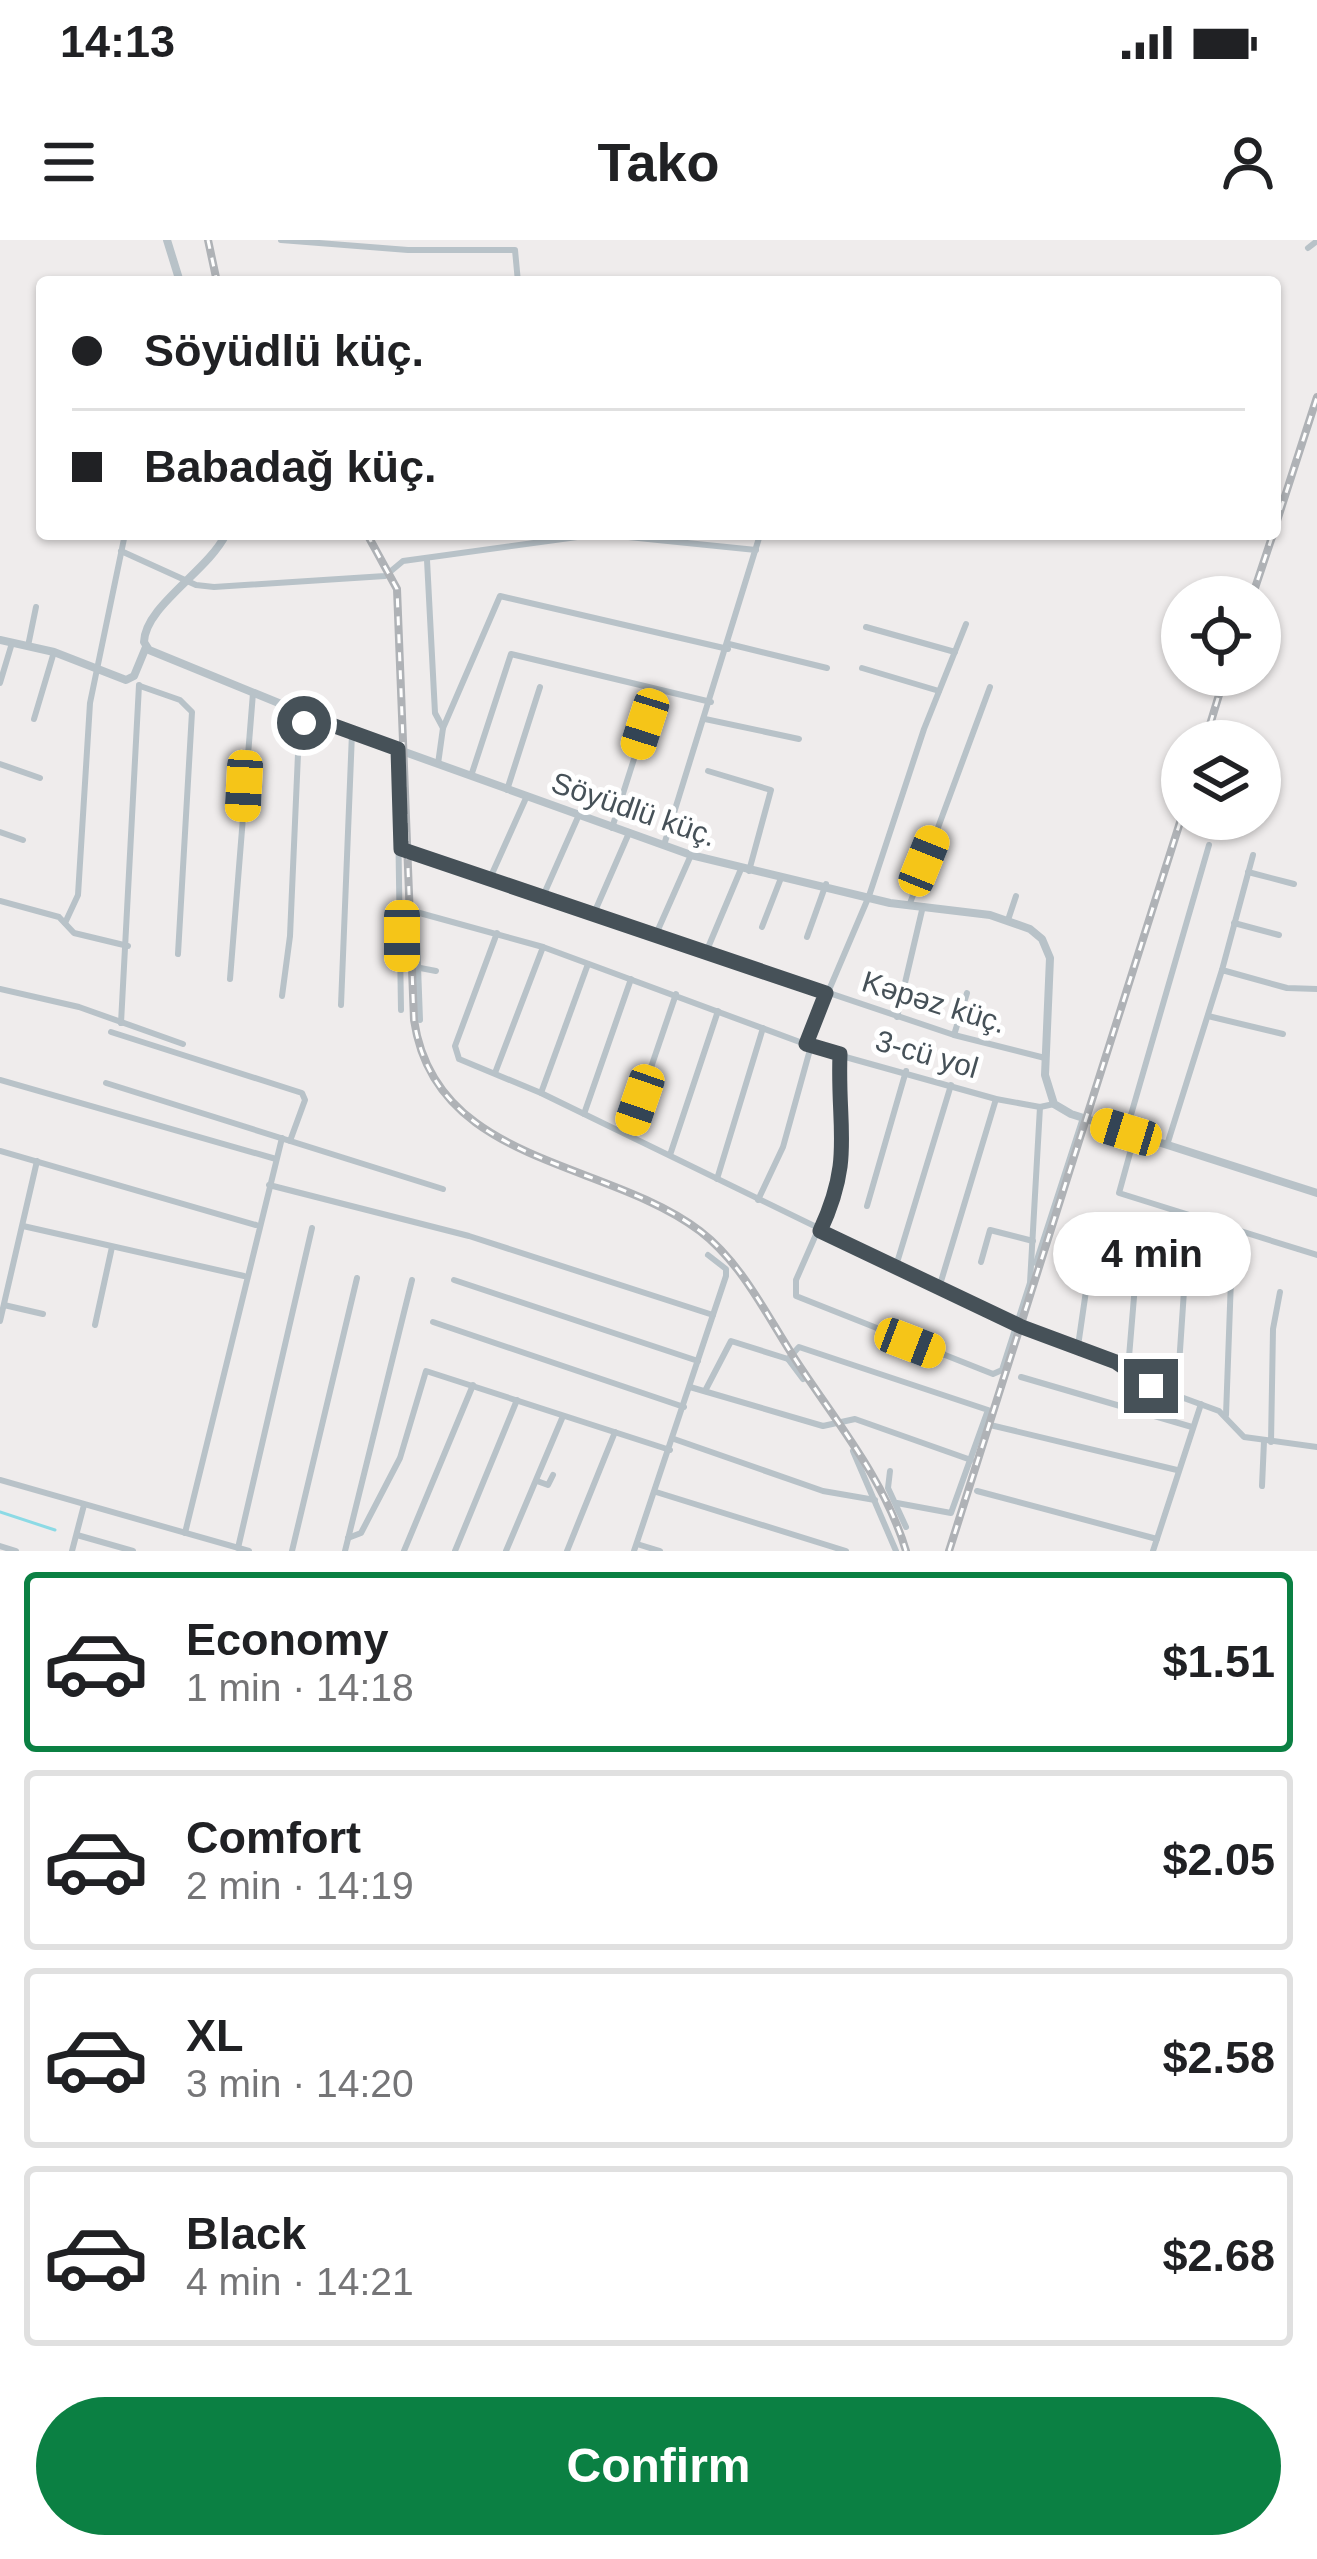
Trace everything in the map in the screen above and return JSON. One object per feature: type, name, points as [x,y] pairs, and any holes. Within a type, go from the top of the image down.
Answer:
[{"type":"street","points":[[167,240],[178,276]]},
{"type":"street","points":[[281,240],[408,250],[515,250],[517,276]]},
{"type":"street","points":[[1308,248],[1317,241]]},
{"type":"street","points":[[65,923],[78,895],[96,671],[124,540]]},
{"type":"street","points":[[121,1023],[128,946],[135,682],[151,618],[191,580],[221,540]]},
{"type":"street","points":[[121,551],[214,586],[385,576],[399,562],[519,540]]},
{"type":"street","points":[[658,540],[756,550]]},
{"type":"street","points":[[664,845],[758,540]]},
{"type":"street","points":[[427,559],[435,713],[443,728]]},
{"type":"street","points":[[438,764],[443,728],[500,596],[827,668]]},
{"type":"street","points":[[28,646],[36,607]]},
{"type":"street","points":[[758,1199],[783,1148],[826,993],[869,896],[966,624]]},
{"type":"street","points":[[866,627],[956,652]]},
{"type":"street","points":[[0,640],[53,652],[135,682],[180,700],[192,712],[178,954]]},
{"type":"street","points":[[0,683],[12,643]]},
{"type":"street","name":"Söyüdlü küç.","points":[[146,647],[307,716],[692,855],[909,905],[1009,920]]},
{"type":"street","points":[[34,719],[53,652]]},
{"type":"street","points":[[471,776],[511,654],[711,702]]},
{"type":"street","points":[[862,668],[939,691]]},
{"type":"street","points":[[507,790],[540,687]]},
{"type":"street","points":[[909,905],[990,687]]},
{"type":"street","points":[[612,828],[656,690]]},
{"type":"street","points":[[230,979],[253,693]]},
{"type":"street","points":[[282,996],[290,936],[298,754],[307,716]]},
{"type":"street","points":[[705,719],[799,740]]},
{"type":"street","points":[[340,1005],[352,733]]},
{"type":"street","points":[[398,749],[401,1010]]},
{"type":"street","points":[[0,764],[40,778]]},
{"type":"street","points":[[707,950],[745,870],[771,790],[708,771]]},
{"type":"street","points":[[491,876],[526,798]]},
{"type":"street","points":[[544,894],[578,817]]},
{"type":"street","points":[[0,832],[23,840]]},
{"type":"street","points":[[595,910],[629,833]]},
{"type":"street","points":[[1209,845],[1130,1133],[1119,1192],[1317,1255]]},
{"type":"street","name":"Kəpəz küç.","points":[[401,849],[595,910],[954,1036],[1045,1058]]},
{"type":"street","points":[[657,932],[692,855]]},
{"type":"street","points":[[1167,1145],[1253,855]]},
{"type":"street","points":[[1249,872],[1294,884]]},
{"type":"street","points":[[762,927],[781,874]]},
{"type":"street","points":[[807,937],[826,884]]},
{"type":"street","points":[[1016,896],[1009,920],[1036,933],[1048,951],[1045,1083],[1054,1104],[1083,1118],[1317,1193]]},
{"type":"street","points":[[0,901],[46,912],[74,933],[128,946]]},
{"type":"street","points":[[897,1017],[923,906]]},
{"type":"street","name":"3-cü yol","points":[[420,1020],[415,913],[543,947],[808,1045],[996,1099],[1040,1107],[1054,1104]]},
{"type":"street","points":[[1234,923],[1279,935]]},
{"type":"street","points":[[497,933],[454,1054],[939,1288],[1128,1369],[1151,1386],[1226,1414],[1244,1437],[1317,1447]]},
{"type":"street","points":[[495,1075],[543,947]]},
{"type":"street","points":[[541,1094],[589,964]]},
{"type":"street","points":[[415,967],[436,971]]},
{"type":"street","points":[[1222,970],[1287,988],[1317,988]]},
{"type":"street","points":[[584,1114],[631,979]]},
{"type":"street","points":[[0,989],[183,1044]]},
{"type":"street","points":[[954,1036],[968,993]]},
{"type":"street","points":[[628,1135],[676,994]]},
{"type":"street","points":[[669,1157],[718,1011]]},
{"type":"street","points":[[1208,1016],[1283,1034]]},
{"type":"street","points":[[717,1181],[763,1028]]},
{"type":"street","points":[[111,1032],[302,1094],[305,1100],[269,1184],[185,1533]]},
{"type":"street","points":[[840,1054],[844,1174],[795,1285],[801,1301],[987,1372],[1002,1370],[1083,1118]]},
{"type":"street","points":[[867,1206],[906,1071]]},
{"type":"street","points":[[0,1080],[276,1159]]},
{"type":"street","points":[[106,1083],[443,1189]]},
{"type":"street","points":[[896,1267],[951,1085]]},
{"type":"street","points":[[939,1288],[996,1099]]},
{"type":"street","points":[[1032,1272],[1040,1107]]},
{"type":"street","points":[[0,1151],[258,1225]]},
{"type":"street","points":[[0,1321],[37,1160]]},
{"type":"street","points":[[269,1184],[469,1236],[712,1316]]},
{"type":"street","points":[[1078,1346],[1096,1222]]},
{"type":"street","points":[[22,1226],[244,1276]]},
{"type":"street","points":[[238,1547],[312,1228]]},
{"type":"street","points":[[981,1262],[990,1230],[1033,1240]]},
{"type":"street","points":[[94,1325],[112,1246]]},
{"type":"street","points":[[1177,1395],[1187,1246]]},
{"type":"street","points":[[660,1551],[636,1547],[727,1272],[708,1255]]},
{"type":"street","points":[[1128,1369],[1137,1261]]},
{"type":"street","points":[[292,1551],[357,1278]]},
{"type":"street","points":[[1226,1414],[1231,1279]]},
{"type":"street","points":[[345,1551],[382,1382],[412,1280]]},
{"type":"street","points":[[454,1280],[698,1361]]},
{"type":"street","points":[[1262,1486],[1280,1292]]},
{"type":"street","points":[[4,1305],[43,1314]]},
{"type":"street","points":[[433,1322],[684,1407]]},
{"type":"street","points":[[705,1391],[729,1342],[788,1359],[803,1379]]},
{"type":"street","points":[[788,1359],[799,1346],[988,1410],[951,1513],[897,1503]]},
{"type":"street","points":[[348,1538],[361,1533],[400,1458],[423,1372],[670,1450]]},
{"type":"street","points":[[1021,1377],[1192,1427]]},
{"type":"street","points":[[404,1551],[473,1385]]},
{"type":"street","points":[[690,1387],[823,1426],[855,1419],[971,1460]]},
{"type":"street","points":[[455,1551],[517,1400]]},
{"type":"street","points":[[1154,1551],[1201,1404]]},
{"type":"street","points":[[506,1551],[563,1415]]},
{"type":"street","points":[[986,1424],[1177,1470]]},
{"type":"street","points":[[567,1551],[615,1432]]},
{"type":"street","points":[[674,1439],[824,1491],[875,1500]]},
{"type":"street","points":[[853,1451],[896,1551]]},
{"type":"street","points":[[890,1471],[889,1488],[906,1527]]},
{"type":"street","points":[[537,1481],[548,1485],[553,1475]]},
{"type":"street","points":[[0,1480],[249,1551]]},
{"type":"street","points":[[977,1491],[1157,1539]]},
{"type":"street","points":[[656,1492],[846,1551]]},
{"type":"street","points":[[72,1551],[84,1505]]},
{"type":"street","points":[[77,1535],[134,1551]]},
{"type":"street","points":[[0,1546],[16,1551]]},
{"type":"waterway","points":[[0,1512],[55,1530]]},
{"type":"railway","points":[[208,240],[216,276]]},
{"type":"railway","points":[[1281,508],[1317,397]]},
{"type":"railway","points":[[370,540],[397,589],[414,1020],[428,1068],[454,1104],[489,1131],[529,1153],[661,1207],[715,1244],[754,1292],[859,1453],[886,1500],[906,1551]]},
{"type":"railway","points":[[1259,576],[1271,540]]},
{"type":"railway","points":[[1211,720],[1219,696]]},
{"type":"railway","points":[[949,1551],[1174,840]]},
{"type":"route","points":[[304,723],[307,716],[398,749],[401,849],[595,910],[826,993],[806,1044],[840,1054],[844,1174],[820,1231],[1022,1327],[1116,1362],[1151,1386]]}]
